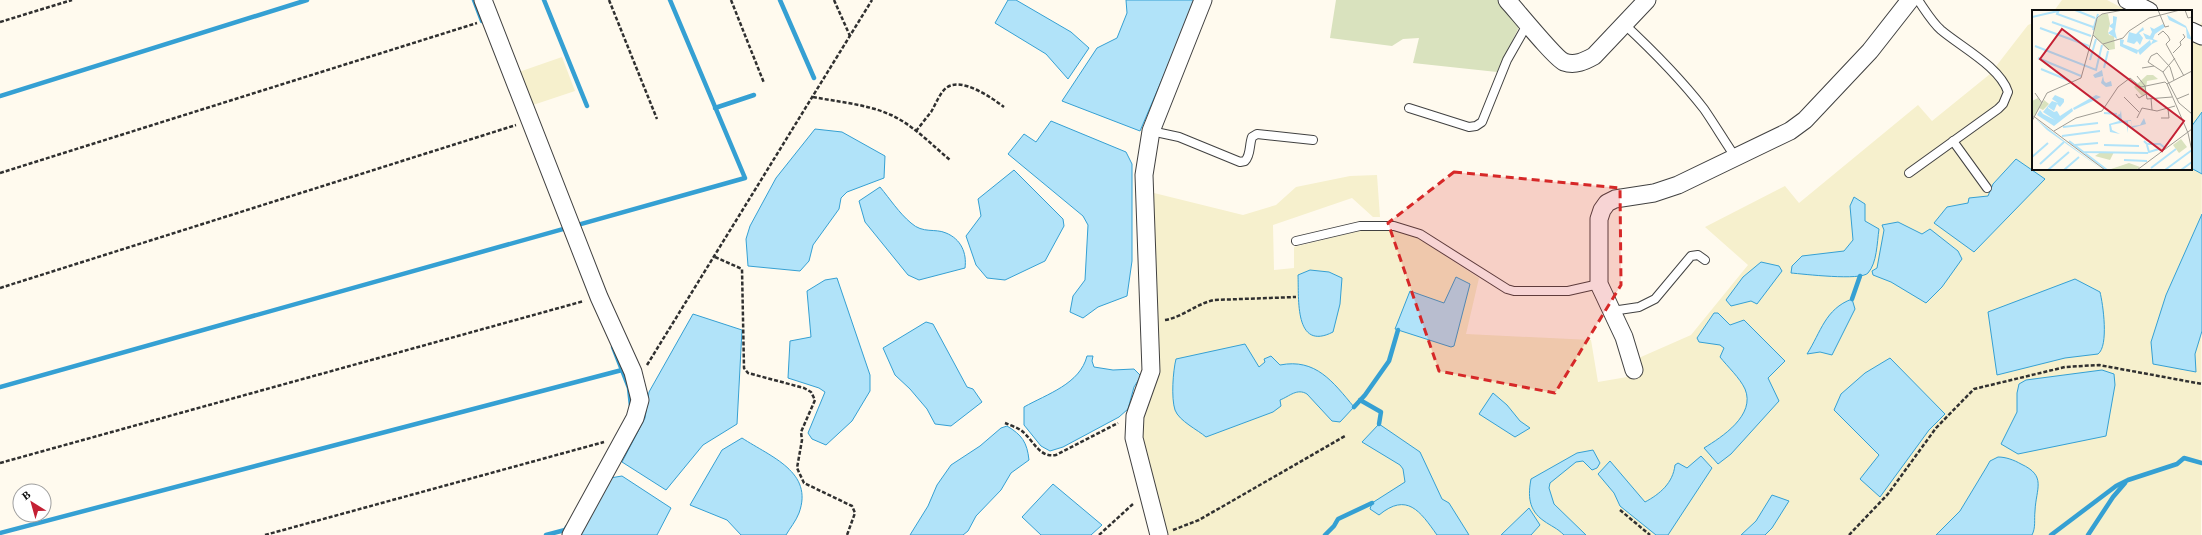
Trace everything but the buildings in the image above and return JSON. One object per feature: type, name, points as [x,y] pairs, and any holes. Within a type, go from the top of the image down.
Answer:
[{"type":"street","points":[[483,0],[599,297],[633,372],[640,400],[635,418],[571,535]]},
{"type":"street","points":[[1162,534],[1147,490],[1134,438],[1133,426],[1151,371],[1144,175],[1151,131],[1203,0]]},
{"type":"street","points":[[1507,0],[1560,59],[1572,63],[1584,62],[1594,56],[1647,0]]},
{"type":"street","points":[[1634,370],[1629,348],[1599,284],[1599,219],[1602,210],[1607,203],[1615,199],[1665,190],[1776,140],[1805,120],[1870,51],[1910,0]]},
{"type":"street","points":[[2127,0],[2147,7]]},
{"type":"street","points":[[2192,31],[2202,36]]},
{"type":"lane","points":[[1909,173],[1998,109],[2003,104],[2008,92],[2003,80],[1966,48],[1941,30],[1918,0]]},
{"type":"lane","points":[[1409,108],[1469,127],[1476,126],[1482,122],[1507,60],[1528,23]]},
{"type":"lane","points":[[1623,24],[1661,60],[1686,87],[1704,110],[1736,158]]},
{"type":"lane","points":[[1151,131],[1179,137],[1240,162],[1245,162],[1248,158],[1250,141],[1252,137],[1257,134],[1313,140]]},
{"type":"lane","points":[[1953,141],[1987,188]]},
{"type":"lane","points":[[1296,241],[1360,226],[1394,226],[1420,234],[1507,289],[1568,291],[1599,284]]},
{"type":"lane","points":[[1612,311],[1647,304],[1662,292],[1691,256],[1698,255],[1705,260]]},
{"type":"path","points":[[0,22],[72,0]]},
{"type":"path","points":[[609,0],[657,119]]},
{"type":"path","points":[[731,0],[764,83]]},
{"type":"path","points":[[834,0],[850,37]]},
{"type":"path","points":[[633,372],[642,369],[650,362],[695,284],[714,257],[872,0]]},
{"type":"path","points":[[0,173],[490,19]]},
{"type":"path","points":[[916,131],[932,111],[944,89],[949,86],[962,84],[980,91],[1004,107]]},
{"type":"path","points":[[813,97],[879,110],[892,115],[916,131],[950,160]]},
{"type":"path","points":[[0,288],[530,121]]},
{"type":"path","points":[[714,257],[742,269],[744,368],[748,373],[755,377],[804,388],[811,392],[815,400],[801,432],[802,440],[797,468],[804,483],[852,506],[854,513],[847,535]]},
{"type":"path","points":[[0,463],[599,297]]},
{"type":"path","points":[[1149,322],[1174,318],[1203,303],[1214,300],[1296,297]]},
{"type":"path","points":[[1849,535],[1888,494],[1936,428],[1974,389],[2065,367],[2099,365],[2202,384]]},
{"type":"path","points":[[1005,423],[1021,431],[1042,453],[1048,456],[1056,455],[1118,423],[1126,422],[1133,426]]},
{"type":"path","points":[[265,535],[625,436]]},
{"type":"path","points":[[1162,534],[1199,520],[1345,436]]},
{"type":"path","points":[[1099,535],[1147,490]]},
{"type":"path","points":[[1620,510],[1650,535]]},
{"type":"highlighted area","points":[[1454,172],[1620,188],[1621,285],[1555,393],[1439,371],[1388,223]]},
{"type":"shaded area","points":[[2062,0],[2107,0],[2126,10],[2055,10]]},
{"type":"shaded area","points":[[2202,22],[2201,535],[1164,535],[1139,434],[1156,367],[1150,192],[1243,215],[1276,205],[1296,187],[1350,176],[1377,175],[1380,217],[1373,217],[1352,198],[1273,225],[1274,270],[1294,268],[1294,247],[1363,230],[1381,229],[1402,232],[1416,237],[1479,278],[1466,334],[1591,340],[1598,382],[1627,377],[1625,364],[1691,335],[1748,265],[1705,227],[1785,186],[1799,203],[1918,105],[1932,121],[1990,74],[2028,25],[2032,23],[2032,170],[2192,170],[2192,23],[2199,26]]},
{"type":"shaded area","points":[[562,57],[575,91],[530,106],[516,73]]},
{"type":"green space","points":[[1336,0],[1501,0],[1520,25],[1497,72],[1413,63],[1419,38],[1403,39],[1392,46],[1330,38]]},
{"type":"water","points":[[1008,0],[1016,0],[1071,32],[1089,48],[1068,79],[1046,54],[995,23]]},
{"type":"water","points":[[1126,0],[1196,0],[1140,131],[1062,101],[1097,48],[1117,38],[1127,13]]},
{"type":"water","points":[[2202,112],[2202,174],[2192,169],[2192,126]]},
{"type":"water","points":[[1051,121],[1126,152],[1132,164],[1132,261],[1127,296],[1098,307],[1083,318],[1070,312],[1073,296],[1085,280],[1088,225],[1083,216],[1008,154],[1024,134],[1036,142]]},
{"type":"water","points":[[815,129],[842,132],[885,156],[884,178],[847,192],[841,198],[839,209],[813,245],[809,261],[800,271],[748,266],[746,239],[750,226],[776,178]]},
{"type":"water","points":[[2016,159],[2045,179],[1974,252],[1934,223],[1947,207],[1968,203],[1969,198],[1988,196],[1993,184]]},
{"type":"water","points":[[1014,170],[1063,219],[1064,226],[1045,261],[1005,280],[987,278],[976,265],[966,236],[981,216],[978,199]]},
{"type":"water","points":[[880,187],[902,215],[915,226],[924,230],[946,233],[956,239],[964,252],[965,268],[919,280],[908,275],[865,222],[859,201]]},
{"type":"water","points":[[1854,197],[1865,204],[1865,221],[1879,229],[1875,258],[1868,273],[1855,277],[1844,277],[1791,273],[1792,266],[1802,256],[1844,251],[1853,240],[1850,206]]},
{"type":"water","points":[[2202,214],[2202,331],[2195,354],[2196,372],[2153,364],[2151,342],[2166,295]]},
{"type":"water","points":[[1898,222],[1922,234],[1930,229],[1958,251],[1962,259],[1942,287],[1926,303],[1891,282],[1873,275],[1872,271],[1877,268],[1884,230],[1882,225]]},
{"type":"water","points":[[1761,262],[1779,266],[1782,271],[1757,304],[1751,301],[1731,306],[1726,300],[1743,277]]},
{"type":"water","points":[[1310,270],[1329,272],[1342,278],[1340,304],[1333,332],[1320,336],[1311,335],[1305,329],[1301,320],[1299,308],[1298,275]]},
{"type":"water","points":[[1456,277],[1470,284],[1454,346],[1451,347],[1395,329],[1410,291],[1444,303]]},
{"type":"water","points":[[837,278],[870,375],[870,391],[852,421],[826,445],[812,439],[808,433],[825,392],[819,388],[788,378],[790,341],[811,337],[807,291],[825,280]]},
{"type":"water","points":[[2075,279],[2100,292],[2104,315],[2104,334],[2101,350],[2098,354],[2065,358],[1997,375],[1988,312]]},
{"type":"water","points":[[1852,299],[1855,309],[1832,355],[1820,352],[1807,354],[1830,315],[1843,303]]},
{"type":"water","points":[[1714,313],[1718,313],[1730,325],[1744,320],[1785,361],[1768,378],[1779,401],[1731,454],[1718,464],[1704,448],[1720,438],[1735,424],[1742,416],[1746,408],[1747,399],[1743,385],[1720,357],[1724,348],[1720,345],[1699,342],[1697,338]]},
{"type":"water","points":[[693,314],[742,330],[737,424],[703,445],[666,490],[622,462],[645,418],[649,392]]},
{"type":"water","points":[[926,322],[933,324],[967,387],[973,389],[982,402],[951,426],[935,424],[927,409],[910,389],[895,375],[883,348]]},
{"type":"water","points":[[1245,344],[1259,367],[1265,362],[1264,359],[1271,356],[1280,365],[1304,365],[1323,374],[1339,389],[1354,407],[1340,422],[1332,421],[1307,394],[1297,392],[1280,400],[1281,406],[1273,412],[1206,437],[1184,422],[1175,410],[1173,384],[1176,359]]},
{"type":"water","points":[[1087,356],[1093,356],[1092,361],[1094,367],[1113,370],[1134,369],[1141,376],[1134,387],[1128,409],[1119,417],[1063,447],[1050,451],[1041,446],[1024,425],[1024,407],[1052,393],[1070,381],[1083,366]]},
{"type":"water","points":[[1890,358],[1945,414],[1929,430],[1880,497],[1860,479],[1879,455],[1834,410],[1841,394],[1865,373]]},
{"type":"water","points":[[2102,370],[2114,374],[2115,385],[2106,436],[2018,454],[2001,444],[2017,412],[2017,393],[2019,384],[2026,380]]},
{"type":"water","points":[[1493,393],[1507,405],[1520,421],[1530,428],[1515,437],[1479,414]]},
{"type":"water","points":[[1379,424],[1420,452],[1442,499],[1449,503],[1469,535],[1437,535],[1419,512],[1412,507],[1405,505],[1397,505],[1389,508],[1379,515],[1370,509],[1372,503],[1405,482],[1403,469],[1400,465],[1362,442]]},
{"type":"water","points":[[1007,426],[1023,440],[1027,448],[1029,460],[1011,473],[1001,490],[976,516],[968,531],[963,535],[910,535],[928,506],[937,485],[951,465],[980,446],[1001,428]]},
{"type":"water","points":[[742,438],[777,459],[787,467],[795,476],[800,487],[802,499],[799,513],[786,535],[741,535],[727,520],[690,505],[722,450]]},
{"type":"water","points":[[1593,450],[1600,463],[1597,468],[1592,470],[1583,461],[1576,462],[1550,483],[1549,488],[1554,504],[1586,535],[1564,535],[1539,517],[1532,507],[1530,502],[1531,479],[1577,453]]},
{"type":"water","points":[[1701,456],[1712,468],[1668,535],[1656,535],[1620,506],[1614,493],[1598,474],[1610,461],[1645,502],[1661,492],[1669,483],[1675,465],[1678,463],[1687,468]]},
{"type":"water","points":[[1998,457],[2013,460],[2029,469],[2037,478],[2038,489],[2032,535],[1936,535],[1960,511],[1990,461]]},
{"type":"water","points":[[622,476],[671,508],[657,535],[577,535],[610,478]]},
{"type":"water","points":[[1053,484],[1102,525],[1091,535],[1041,535],[1022,517]]},
{"type":"water","points":[[1772,495],[1789,501],[1772,528],[1765,535],[1741,535],[1756,521]]},
{"type":"water","points":[[1529,508],[1540,525],[1531,535],[1501,535]]},
{"type":"waterway","points":[[0,96],[307,0]]},
{"type":"waterway","points":[[474,0],[482,21]]},
{"type":"waterway","points":[[544,0],[587,106]]},
{"type":"waterway","points":[[0,387],[745,178],[670,0]]},
{"type":"waterway","points":[[780,0],[814,78]]},
{"type":"waterway","points":[[715,108],[754,95]]},
{"type":"waterway","points":[[1852,299],[1860,276]]},
{"type":"waterway","points":[[1354,407],[1365,395],[1389,361],[1398,330]]},
{"type":"waterway","points":[[613,347],[629,388],[631,406]]},
{"type":"waterway","points":[[0,533],[622,370]]},
{"type":"waterway","points":[[1360,400],[1381,412],[1379,424]]},
{"type":"waterway","points":[[2051,535],[2116,486],[2128,480],[2177,464],[2184,458],[2202,463]]},
{"type":"waterway","points":[[2088,535],[2113,497],[2125,483]]},
{"type":"waterway","points":[[1325,535],[1334,526],[1338,519],[1372,503]]},
{"type":"waterway","points":[[546,535],[565,530],[567,527]]}]
